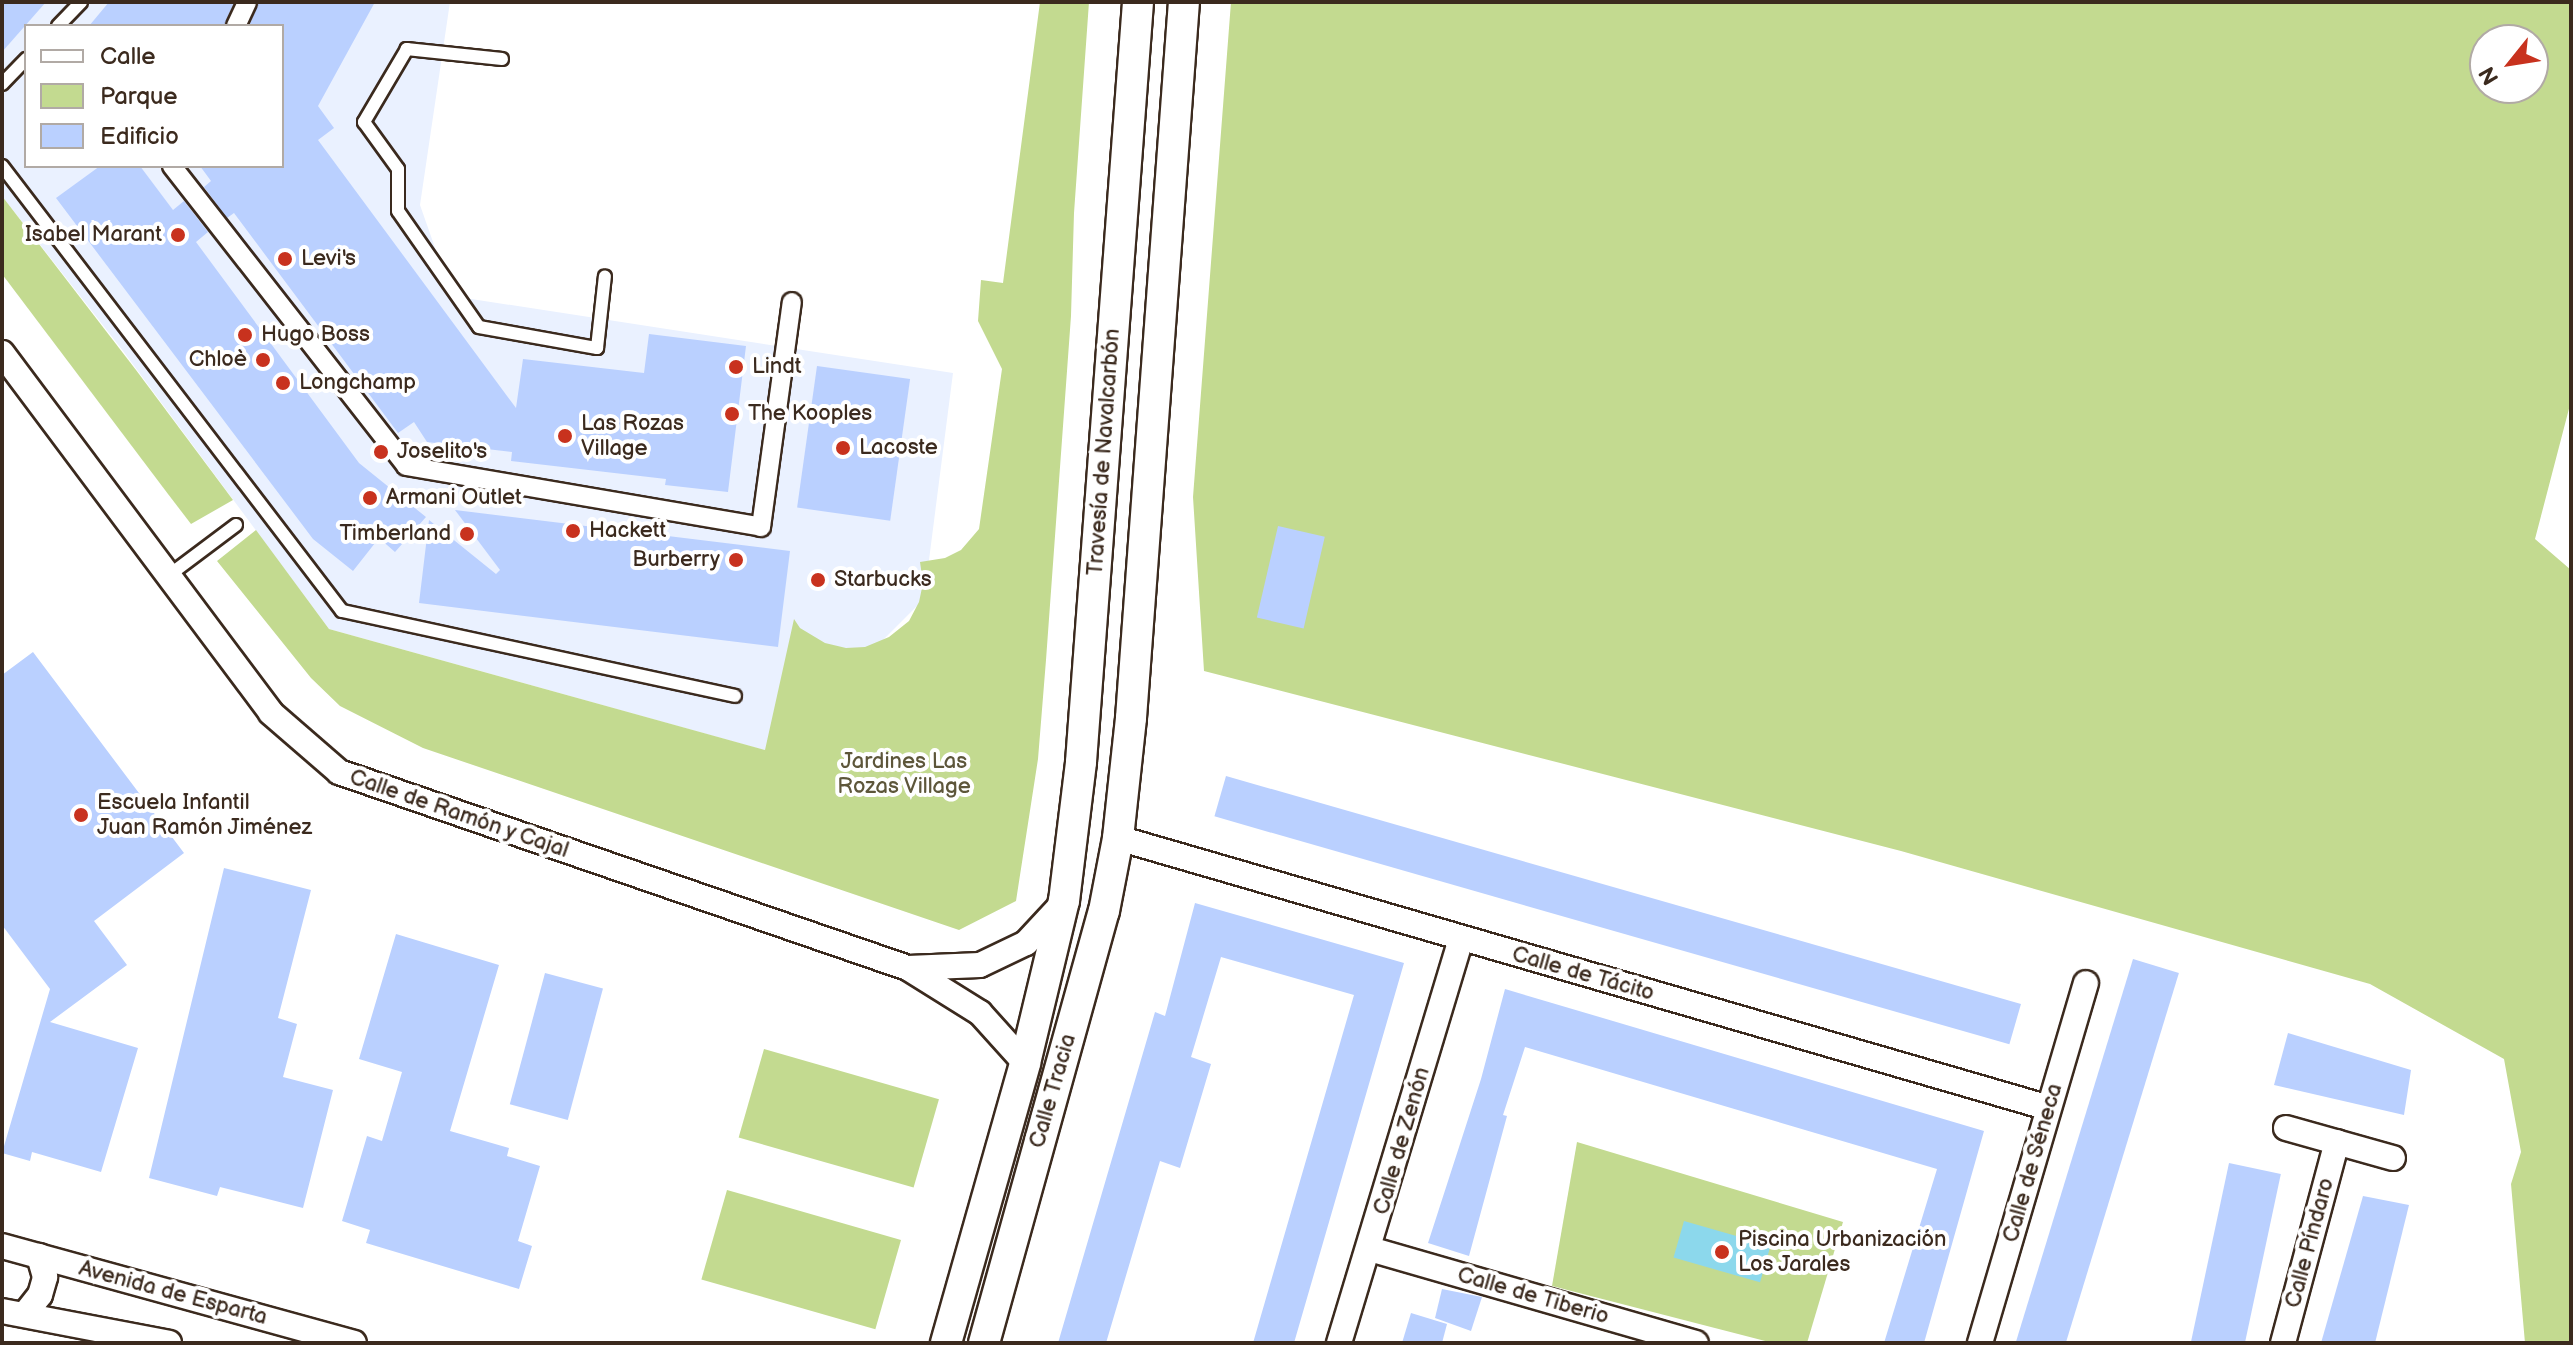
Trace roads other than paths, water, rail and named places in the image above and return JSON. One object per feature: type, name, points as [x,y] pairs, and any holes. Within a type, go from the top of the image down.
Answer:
[{"type":"street","points":[[237,24],[247,2]]},
{"type":"street","name":"Travesía de Navalcarbón","points":[[1064,901],[1081,762],[1138,2]]},
{"type":"street","points":[[1118,838],[1131,718],[1184,2]]},
{"type":"street","points":[[174,168],[406,466],[761,527],[792,302]]},
{"type":"street","name":"Calle de Ramón y Cajal","points":[[2,353],[271,713],[339,772],[908,968],[980,1013],[1025,1063]]},
{"type":"street","name":"Calle Tracia","points":[[984,1343],[1104,911],[1118,838]]},
{"type":"street","name":"Calle de Tácito","points":[[1118,838],[2049,1108]]},
{"type":"street","name":"Calle de Ramón y Cajal","points":[[908,968],[980,965],[1026,943],[1064,901]]},
{"type":"street","name":"Calle Tracia","points":[[946,1343],[1025,1063],[1064,901]]},
{"type":"street","name":"Calle de Zenón","points":[[1339,1343],[1370,1249],[1461,939]]},
{"type":"street","name":"Calle de Séneca","points":[[1980,1343],[2086,983]]},
{"type":"street","points":[[2286,1128],[2393,1158]]},
{"type":"street","name":"Calle Píndaro","points":[[2283,1343],[2337,1142]]},
{"type":"street","name":"Avenida de Esparta","points":[[2,1246],[354,1343]]},
{"type":"street","name":"Calle de Tiberio","points":[[1370,1249],[1696,1343]]},
{"type":"street","name":"Avenida de Esparta","points":[[14,1312],[40,1295],[45,1277],[39,1256]]},
{"type":"street","name":"Avenida de Esparta","points":[[14,1312],[169,1343]]},
{"type":"lane","points":[[60,24],[81,2]]},
{"type":"lane","points":[[502,59],[407,49],[364,122],[398,169],[398,211],[479,327],[597,348],[605,276]]},
{"type":"lane","points":[[2,84],[24,61]]},
{"type":"lane","points":[[2,166],[342,611],[735,696]]},
{"type":"lane","points":[[168,576],[236,525]]},
{"type":"water","name":"Piscina Urbanización Los Jarales","points":[[1684,1221],[1771,1246],[1760,1282],[1674,1258]]},
{"type":"place","name":"Isabel Marant","points":[[178,235]]},
{"type":"place","name":"Levi's","points":[[285,259]]},
{"type":"place","name":"Hugo Boss","points":[[245,335]]},
{"type":"place","name":"Chloè","points":[[263,360]]},
{"type":"place","name":"Lindt","points":[[736,367]]},
{"type":"place","name":"Longchamp","points":[[283,383]]},
{"type":"place","name":"The Kooples","points":[[732,414]]},
{"type":"place","name":"Las Rozas Village","points":[[565,436]]},
{"type":"place","name":"Lacoste","points":[[843,448]]},
{"type":"place","name":"Joselito's","points":[[381,452]]},
{"type":"place","name":"Armani Outlet","points":[[370,498]]},
{"type":"place","name":"Hackett","points":[[573,531]]},
{"type":"place","name":"Timberland","points":[[467,534]]},
{"type":"place","name":"Burberry","points":[[736,560]]},
{"type":"place","name":"Starbucks","points":[[818,580]]},
{"type":"place","name":"Escuela Infantil Juan Ramón Jiménez","points":[[81,815]]},
{"type":"place","name":"Piscina Urbanización Los Jarales","points":[[1722,1252]]},
{"type":"park label","name":"Jardines Las Rozas Village","points":[[904,774]]}]
